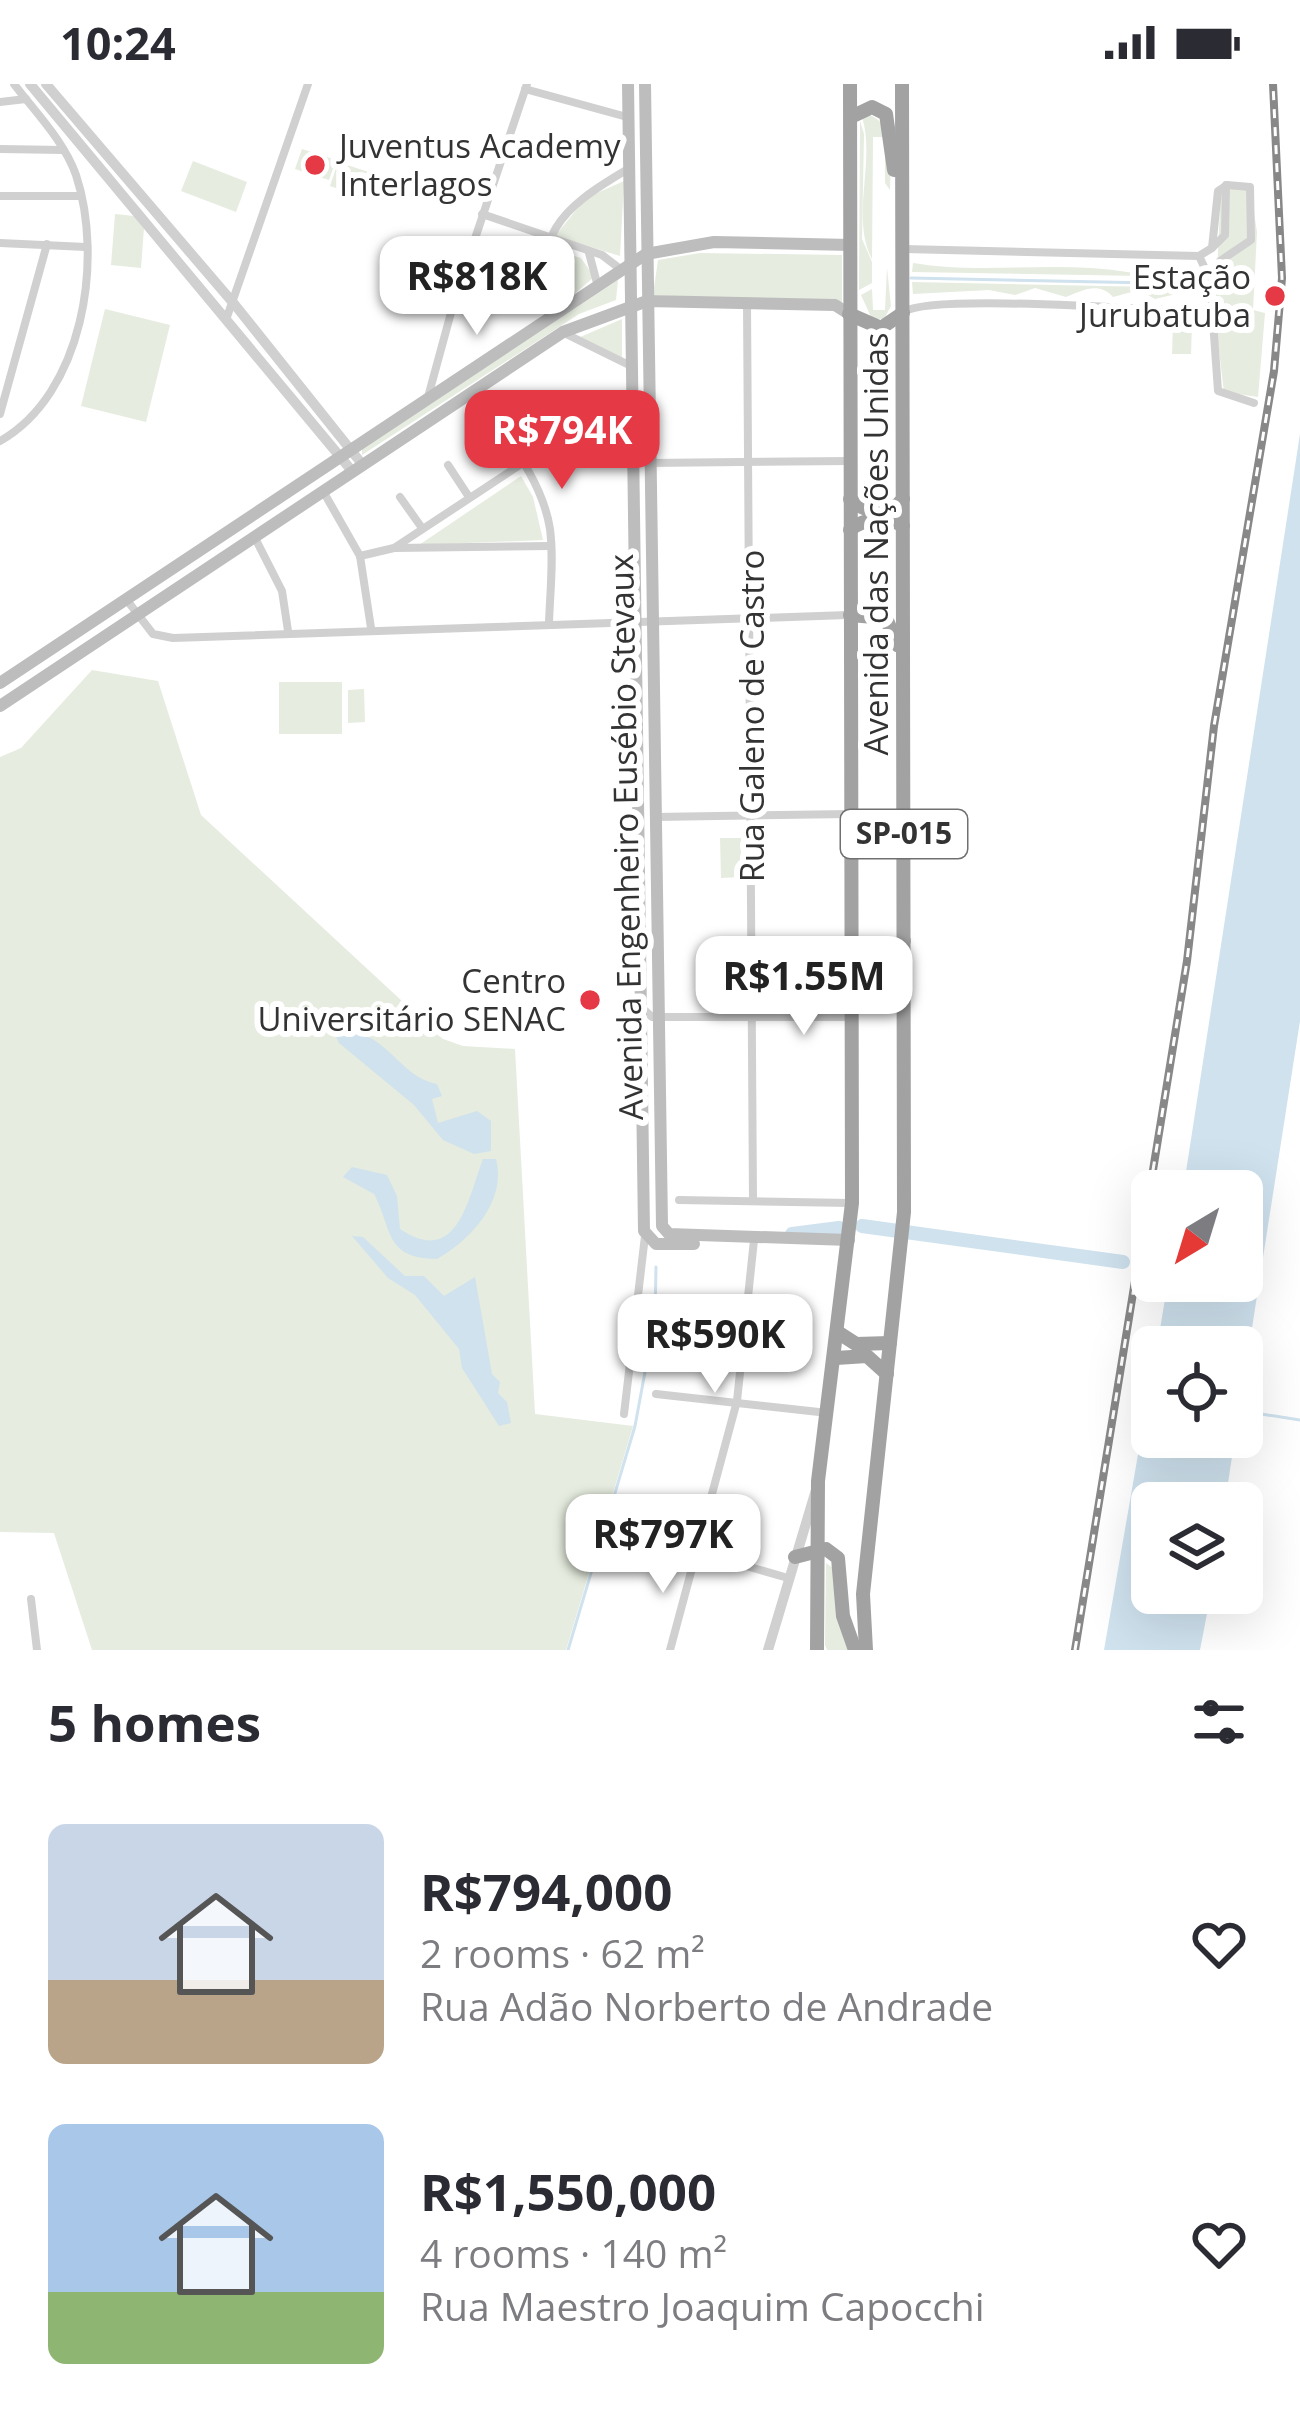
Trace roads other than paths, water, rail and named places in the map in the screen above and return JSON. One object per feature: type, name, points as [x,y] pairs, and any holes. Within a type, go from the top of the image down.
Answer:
[{"type":"highway","name":"Avenida das Nações Unidas","points":[[850,84],[850,1236]]},
{"type":"highway","name":"Avenida das Nações Unidas","points":[[866,1650],[863,1594],[904,1212],[902,84]]},
{"type":"highway","points":[[850,116],[872,107],[890,121],[896,208],[902,219]]},
{"type":"highway","points":[[849,314],[881,328],[903,313]]},
{"type":"highway","points":[[850,499],[864,510],[898,506],[903,499]]},
{"type":"highway","points":[[850,530],[863,521],[890,520],[903,526]]},
{"type":"highway","points":[[850,615],[880,615],[892,625],[903,694]]},
{"type":"highway","points":[[852,940],[862,949],[881,950],[904,940]]},
{"type":"highway","points":[[852,974],[869,960],[896,961],[904,973]]},
{"type":"highway","name":"SP-015","points":[[818,1646],[818,1481],[850,1236]]},
{"type":"highway","points":[[839,1333],[856,1344],[890,1343]]},
{"type":"highway","points":[[836,1358],[867,1356],[887,1374]]},
{"type":"highway","points":[[795,1557],[815,1550],[831,1551],[841,1562],[843,1616],[855,1650]]},
{"type":"main road","name":"Avenida Engenheiro Eusébio Stevaux","points":[[628,84],[624,265],[630,305],[639,1002],[649,1237]]},
{"type":"main road","name":"Avenida Engenheiro Eusébio Stevaux","points":[[645,84],[652,817],[662,1227]]},
{"type":"main road","points":[[628,207],[645,214]]},
{"type":"main road","points":[[0,683],[624,265],[646,254],[714,242],[851,245]]},
{"type":"main road","points":[[0,706],[563,332],[646,301],[835,305],[849,314]]},
{"type":"main road","points":[[629,450],[647,463]]},
{"type":"main road","points":[[633,674],[648,683],[651,694]]},
{"type":"main road","points":[[662,1227],[676,1236],[713,1240]]},
{"type":"main road","points":[[649,1237],[850,1236]]},
{"type":"street","points":[[0,441],[21,426],[61,380],[85,281],[80,196],[63,150],[14,84]]},
{"type":"street","points":[[30,84],[195,268],[235,305],[319,430],[346,452]]},
{"type":"street","points":[[46,84],[195,268],[227,317],[256,341],[332,424],[357,468]]},
{"type":"street","points":[[227,317],[235,305],[308,84]]},
{"type":"street","points":[[428,399],[482,214],[526,86],[627,117]]},
{"type":"street","points":[[0,101],[26,99]]},
{"type":"street","points":[[0,149],[63,150]]},
{"type":"street","points":[[549,318],[542,261],[549,238],[581,196],[628,170]]},
{"type":"street","points":[[1210,279],[1216,268],[1247,246],[1253,232],[1254,194],[1243,184],[1226,185],[1215,196],[1205,252],[1218,392],[1223,398],[1254,403]]},
{"type":"street","points":[[0,196],[80,196]]},
{"type":"street","points":[[482,214],[624,265]]},
{"type":"street","points":[[0,243],[86,247]]},
{"type":"street","points":[[0,414],[47,244]]},
{"type":"street","points":[[902,248],[1205,252]]},
{"type":"street","points":[[589,251],[597,283]]},
{"type":"street","points":[[1205,252],[1216,268]]},
{"type":"street","points":[[527,269],[542,261]]},
{"type":"street","name":"Rua Galeno de Castro","points":[[747,304],[753,1201]]},
{"type":"street","points":[[903,313],[921,305],[1211,312]]},
{"type":"street","points":[[563,332],[629,365]]},
{"type":"street","points":[[474,390],[523,464],[546,511],[551,545],[549,623]]},
{"type":"street","points":[[394,548],[629,392]]},
{"type":"street","points":[[319,430],[326,432],[332,424]]},
{"type":"street","points":[[647,463],[850,461]]},
{"type":"street","points":[[448,465],[469,497]]},
{"type":"street","points":[[323,490],[360,556],[371,628]]},
{"type":"street","points":[[400,497],[422,528]]},
{"type":"street","points":[[254,536],[282,591],[288,631]]},
{"type":"street","points":[[360,556],[394,548],[551,545]]},
{"type":"street","points":[[125,598],[162,638],[850,615]]},
{"type":"street","points":[[652,817],[851,814]]},
{"type":"street","points":[[639,1002],[655,1017],[852,1017]]},
{"type":"street","points":[[679,1200],[851,1208]]},
{"type":"street","points":[[649,1237],[662,1227]]},
{"type":"street","name":"Avenida Engenheiro Eusébio Stevaux","points":[[624,1414],[643,1262],[649,1237],[662,1227]]},
{"type":"street","points":[[670,1650],[737,1401],[754,1240]]},
{"type":"street","points":[[656,1394],[830,1413]]},
{"type":"street","points":[[767,1650],[818,1481]]},
{"type":"street","points":[[619,1529],[788,1578]]},
{"type":"street","points":[[31,1599],[38,1650]]},
{"type":"water","points":[[1300,434],[1300,1021],[1263,1258],[1263,1170],[1186,1170]]},
{"type":"water","points":[[330,1024],[336,1032],[367,1036],[411,1072],[437,1084],[442,1096],[432,1099],[438,1123],[477,1111],[491,1121],[491,1151],[474,1154],[443,1140],[414,1105],[339,1043]]},
{"type":"water","points":[[483,1159],[496,1159],[498,1175],[491,1204],[474,1230],[437,1259],[399,1247],[374,1194],[343,1177],[352,1167],[387,1175],[397,1196],[400,1229],[435,1240],[458,1223]]},
{"type":"water","points":[[352,1236],[363,1237],[405,1276],[424,1276],[444,1296],[475,1277],[492,1374],[500,1382],[498,1393],[507,1402],[511,1423],[499,1426],[462,1368],[459,1349],[415,1295],[388,1278]]},
{"type":"water","points":[[1164,1302],[1256,1302],[1252,1326],[1160,1326]]},
{"type":"water","points":[[1137,1458],[1232,1458],[1228,1482],[1133,1482]]},
{"type":"water","points":[[1131,1495],[1131,1614],[1207,1614],[1200,1650],[1104,1650]]},
{"type":"waterway","points":[[911,278],[1201,284]]},
{"type":"waterway","points":[[862,1226],[1123,1262]]},
{"type":"waterway","points":[[792,1234],[839,1228]]},
{"type":"waterway","points":[[568,1650],[635,1426],[655,1318],[656,1267]]},
{"type":"waterway","points":[[1263,1414],[1300,1420]]},
{"type":"railway","points":[[1075,1650],[1187,961],[1214,726],[1274,371],[1282,278],[1273,84]]},
{"type":"place","name":"Juventus Academy Interlagos","points":[[315,165]]},
{"type":"place","name":"Estação Jurubatuba","points":[[1275,296]]},
{"type":"place","name":"Centro Universitário SENAC","points":[[590,1000]]}]
